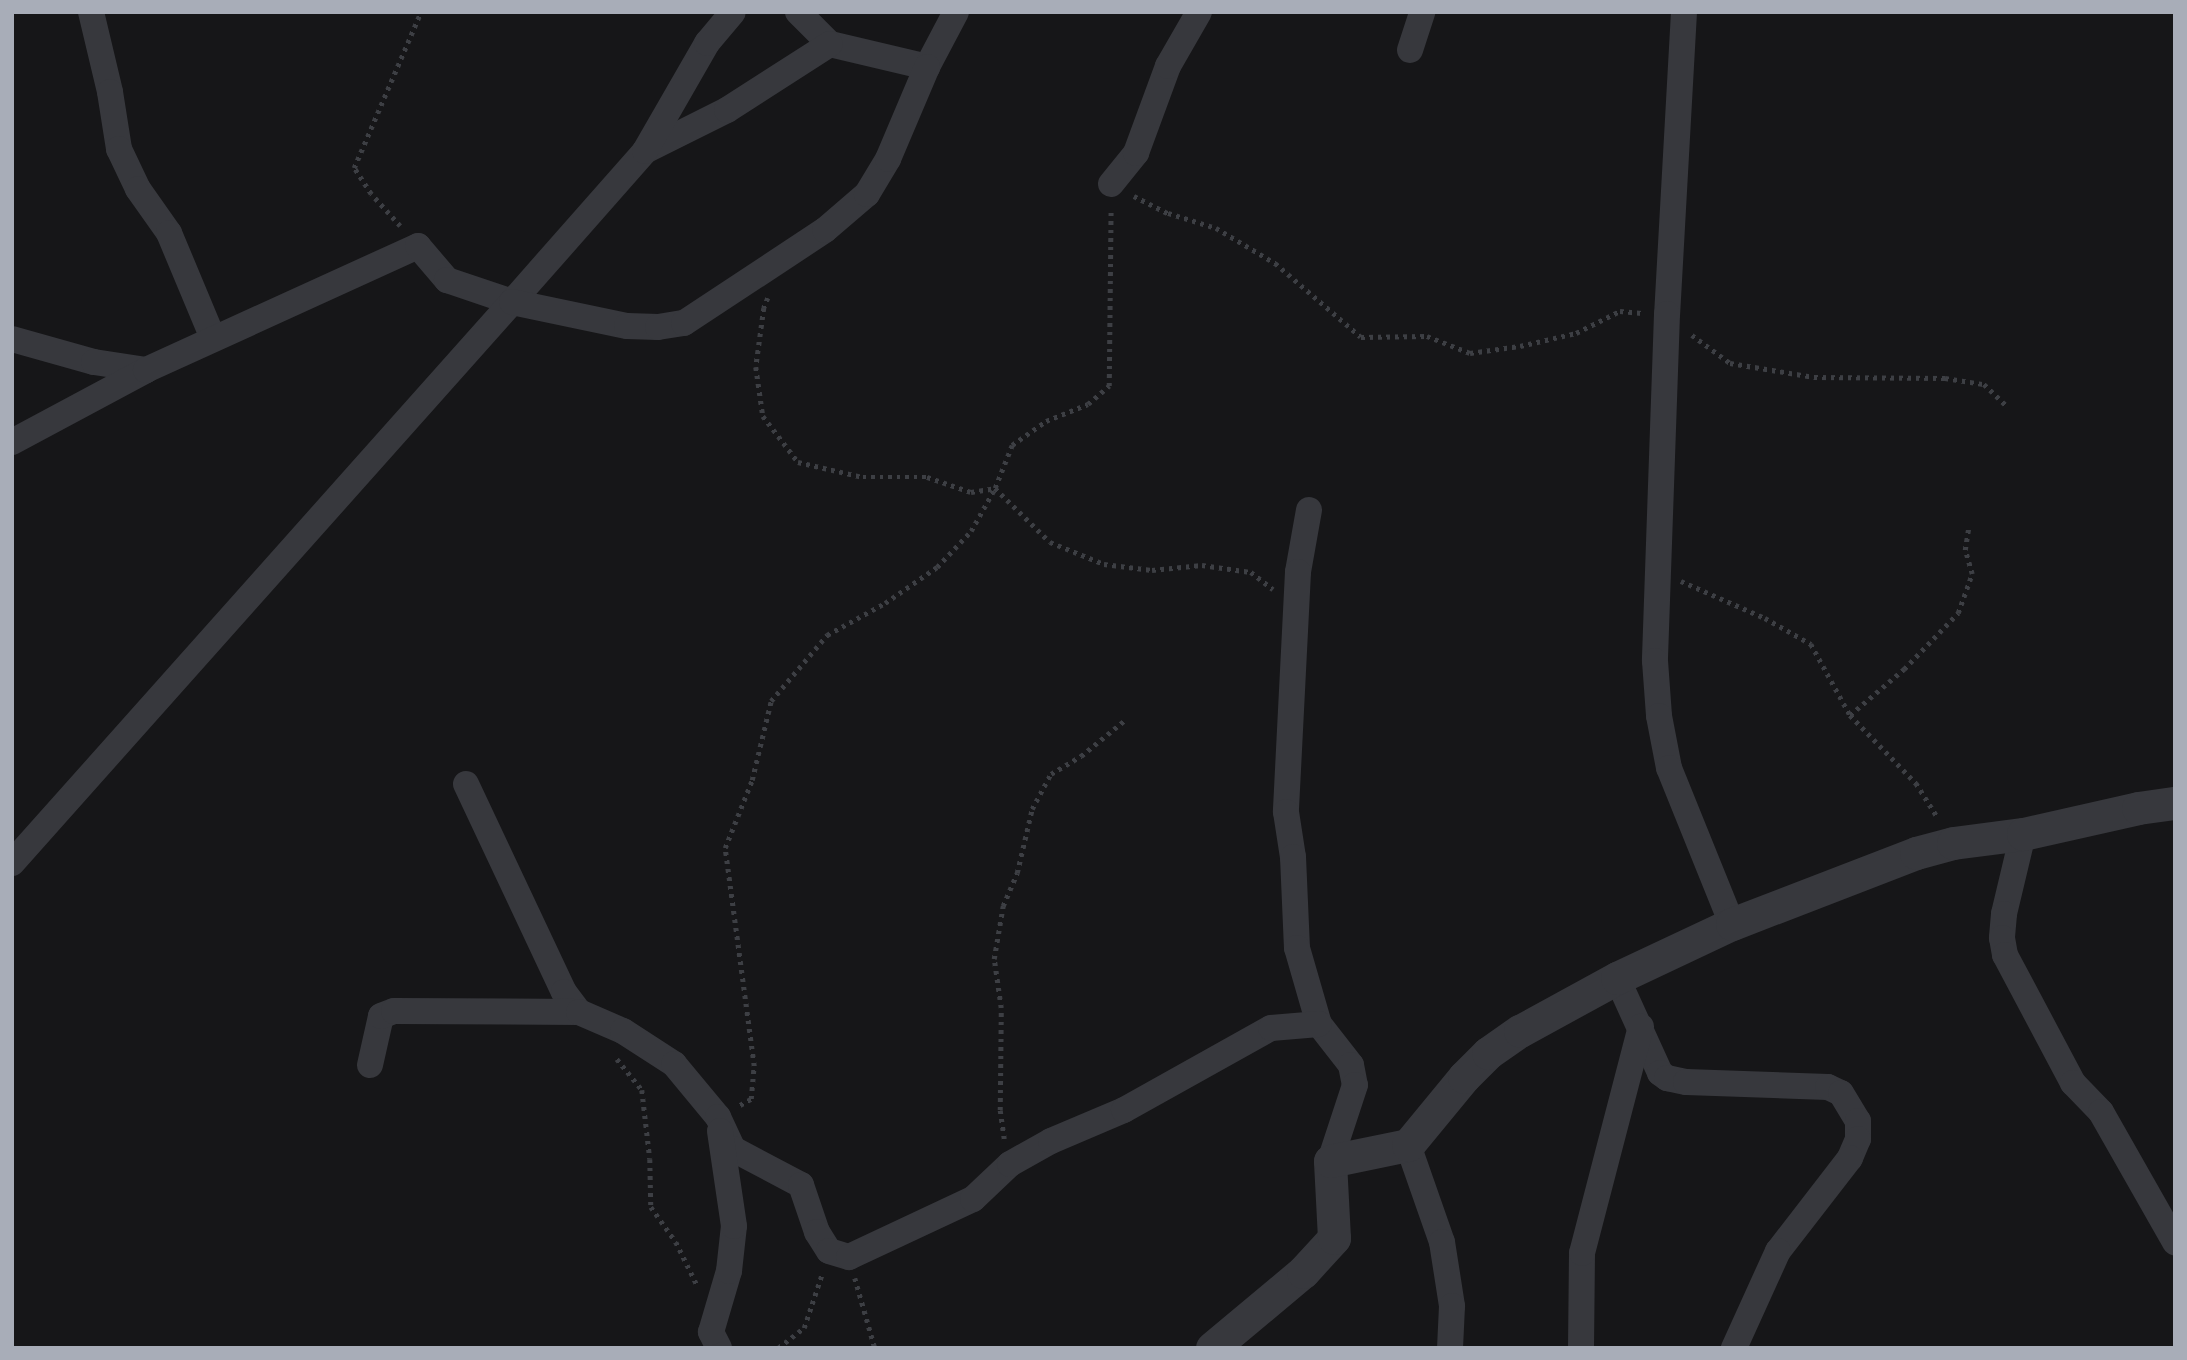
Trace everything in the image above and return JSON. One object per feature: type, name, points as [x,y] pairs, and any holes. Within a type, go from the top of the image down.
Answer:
[{"type":"street","points":[[91,12],[110,92],[119,149],[138,189],[169,233],[213,338]]},
{"type":"street","points":[[12,863],[645,151],[707,43],[733,12]]},
{"type":"street","points":[[798,12],[830,44],[927,67]]},
{"type":"street","points":[[13,438],[213,338],[418,246],[447,280],[512,302],[627,326],[658,327],[684,323],[825,230],[867,194],[888,159],[927,67],[956,12]]},
{"type":"street","points":[[1111,184],[1136,153],[1168,66],[1199,12]]},
{"type":"street","points":[[1410,50],[1422,12]]},
{"type":"street","points":[[1684,12],[1667,314],[1655,661],[1659,716],[1669,768],[1732,925]]},
{"type":"street","points":[[645,151],[727,110],[830,44]]},
{"type":"street","points":[[12,339],[94,362],[146,370]]},
{"type":"street","points":[[1212,1348],[1303,1272],[1334,1238],[1330,1161],[1355,1085],[1351,1065],[1319,1024],[1297,948],[1293,857],[1286,812],[1298,572],[1309,510]]},
{"type":"street","points":[[466,784],[564,992],[579,1012]]},
{"type":"street","points":[[1330,1161],[1408,1145],[1488,1053],[1520,1031],[1617,978],[1732,925],[1916,853],[1953,842],[2023,834],[2138,808],[2175,803]]},
{"type":"street","points":[[2023,834],[2004,914],[2002,938],[2005,955],[2073,1083],[2101,1112],[2175,1242]]},
{"type":"street","points":[[1617,978],[1642,1027],[1660,1073],[1667,1078],[1686,1082],[1828,1087],[1842,1093],[1858,1121],[1857,1139],[1850,1158],[1778,1251],[1734,1348]]},
{"type":"street","points":[[370,1065],[381,1016],[394,1011],[579,1012],[623,1031],[662,1055],[683,1072],[718,1117],[733,1149],[801,1185],[817,1232],[839,1254],[973,1199],[1010,1164],[1051,1141],[1124,1110],[1271,1028],[1319,1024]]},
{"type":"street","points":[[1581,1348],[1581,1253],[1642,1027]]},
{"type":"street","points":[[715,1340],[729,1271],[734,1226],[718,1117]]},
{"type":"street","points":[[1408,1145],[1442,1242],[1452,1306],[1450,1348]]},
{"type":"path","points":[[418,246],[371,194],[354,168],[421,12]]},
{"type":"path","points":[[718,1117],[751,1099],[754,1066],[725,861],[728,835],[752,779],[771,701],[827,635],[885,603],[937,567],[971,531],[995,488],[1012,445],[1046,421],[1088,404],[1109,386],[1108,319],[1113,270],[1111,184],[1168,213],[1216,228],[1275,263],[1361,337],[1427,337],[1469,353],[1520,346],[1576,333],[1620,311],[1667,314],[1730,363],[1814,377],[1945,379],[1984,384],[2007,406]]},
{"type":"path","points":[[786,255],[764,308],[756,366],[763,416],[798,462],[863,477],[927,477],[971,492],[995,488]]},
{"type":"path","points":[[995,488],[1050,542],[1104,564],[1152,570],[1202,565],[1251,572],[1280,594]]},
{"type":"path","points":[[1850,715],[1904,670],[1958,613],[1972,574],[1965,550],[1969,525]]},
{"type":"path","points":[[1658,570],[1765,618],[1811,644],[1850,715],[1916,783],[1953,842]]},
{"type":"path","points":[[1004,1147],[1000,1110],[1001,1008],[994,959],[1003,906],[1017,873],[1032,809],[1051,774],[1081,757],[1125,720]]},
{"type":"path","points":[[611,1051],[642,1090],[650,1159],[651,1207],[676,1242],[699,1289],[715,1340]]},
{"type":"path","points":[[778,1348],[804,1328],[839,1254]]},
{"type":"path","points":[[839,1254],[875,1348]]}]
